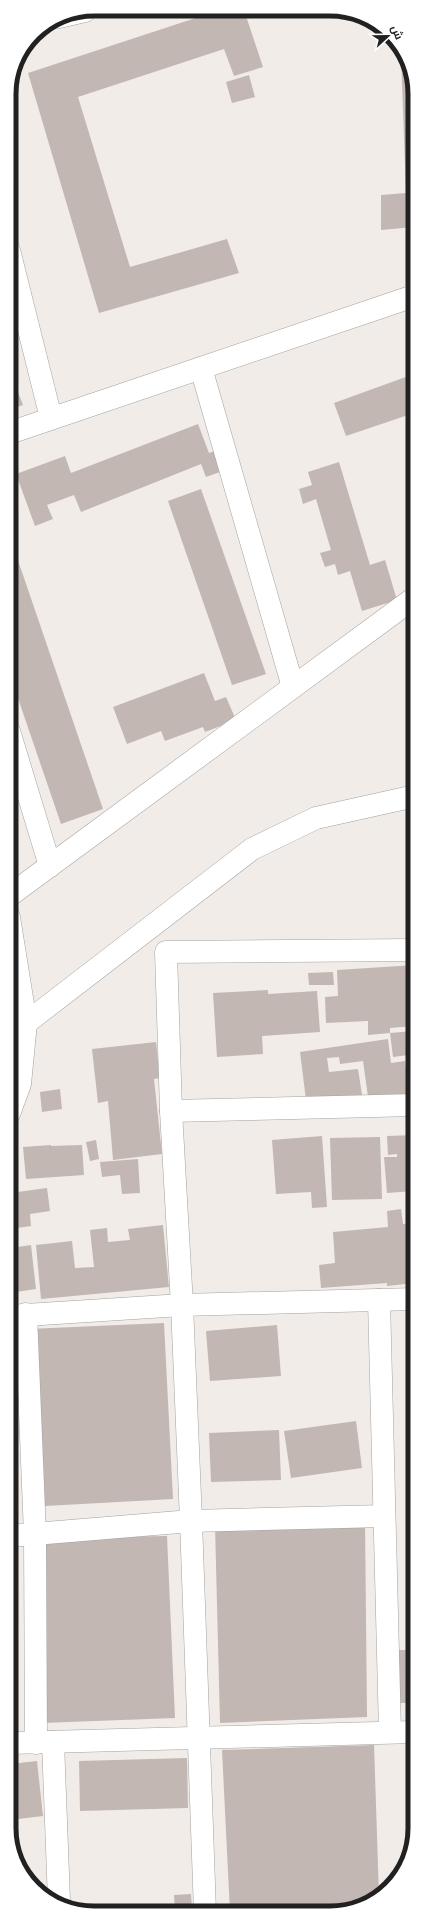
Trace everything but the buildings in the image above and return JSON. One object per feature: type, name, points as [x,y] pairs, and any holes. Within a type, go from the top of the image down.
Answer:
[{"type":"street","points":[[16,278],[51,418]]},
{"type":"street","points":[[16,430],[408,298]]},
{"type":"street","points":[[201,368],[293,687]]},
{"type":"street","points":[[16,891],[408,602]]},
{"type":"street","points":[[16,754],[50,866]]},
{"type":"street","points":[[26,1023],[252,849],[316,818],[408,797]]},
{"type":"street","points":[[204,1906],[191,1521],[182,1305],[171,1111],[166,952],[408,950]]},
{"type":"street","points":[[16,961],[26,1023],[20,1084],[16,1096]]},
{"type":"street","points":[[171,1111],[408,1105]]},
{"type":"street","points":[[59,1897],[45,1742],[35,1534],[18,1315],[182,1305],[408,1298]]},
{"type":"street","points":[[379,1300],[390,1732]]},
{"type":"street","points":[[16,1536],[191,1521],[384,1516]]},
{"type":"street","points":[[16,1743],[408,1732]]}]
